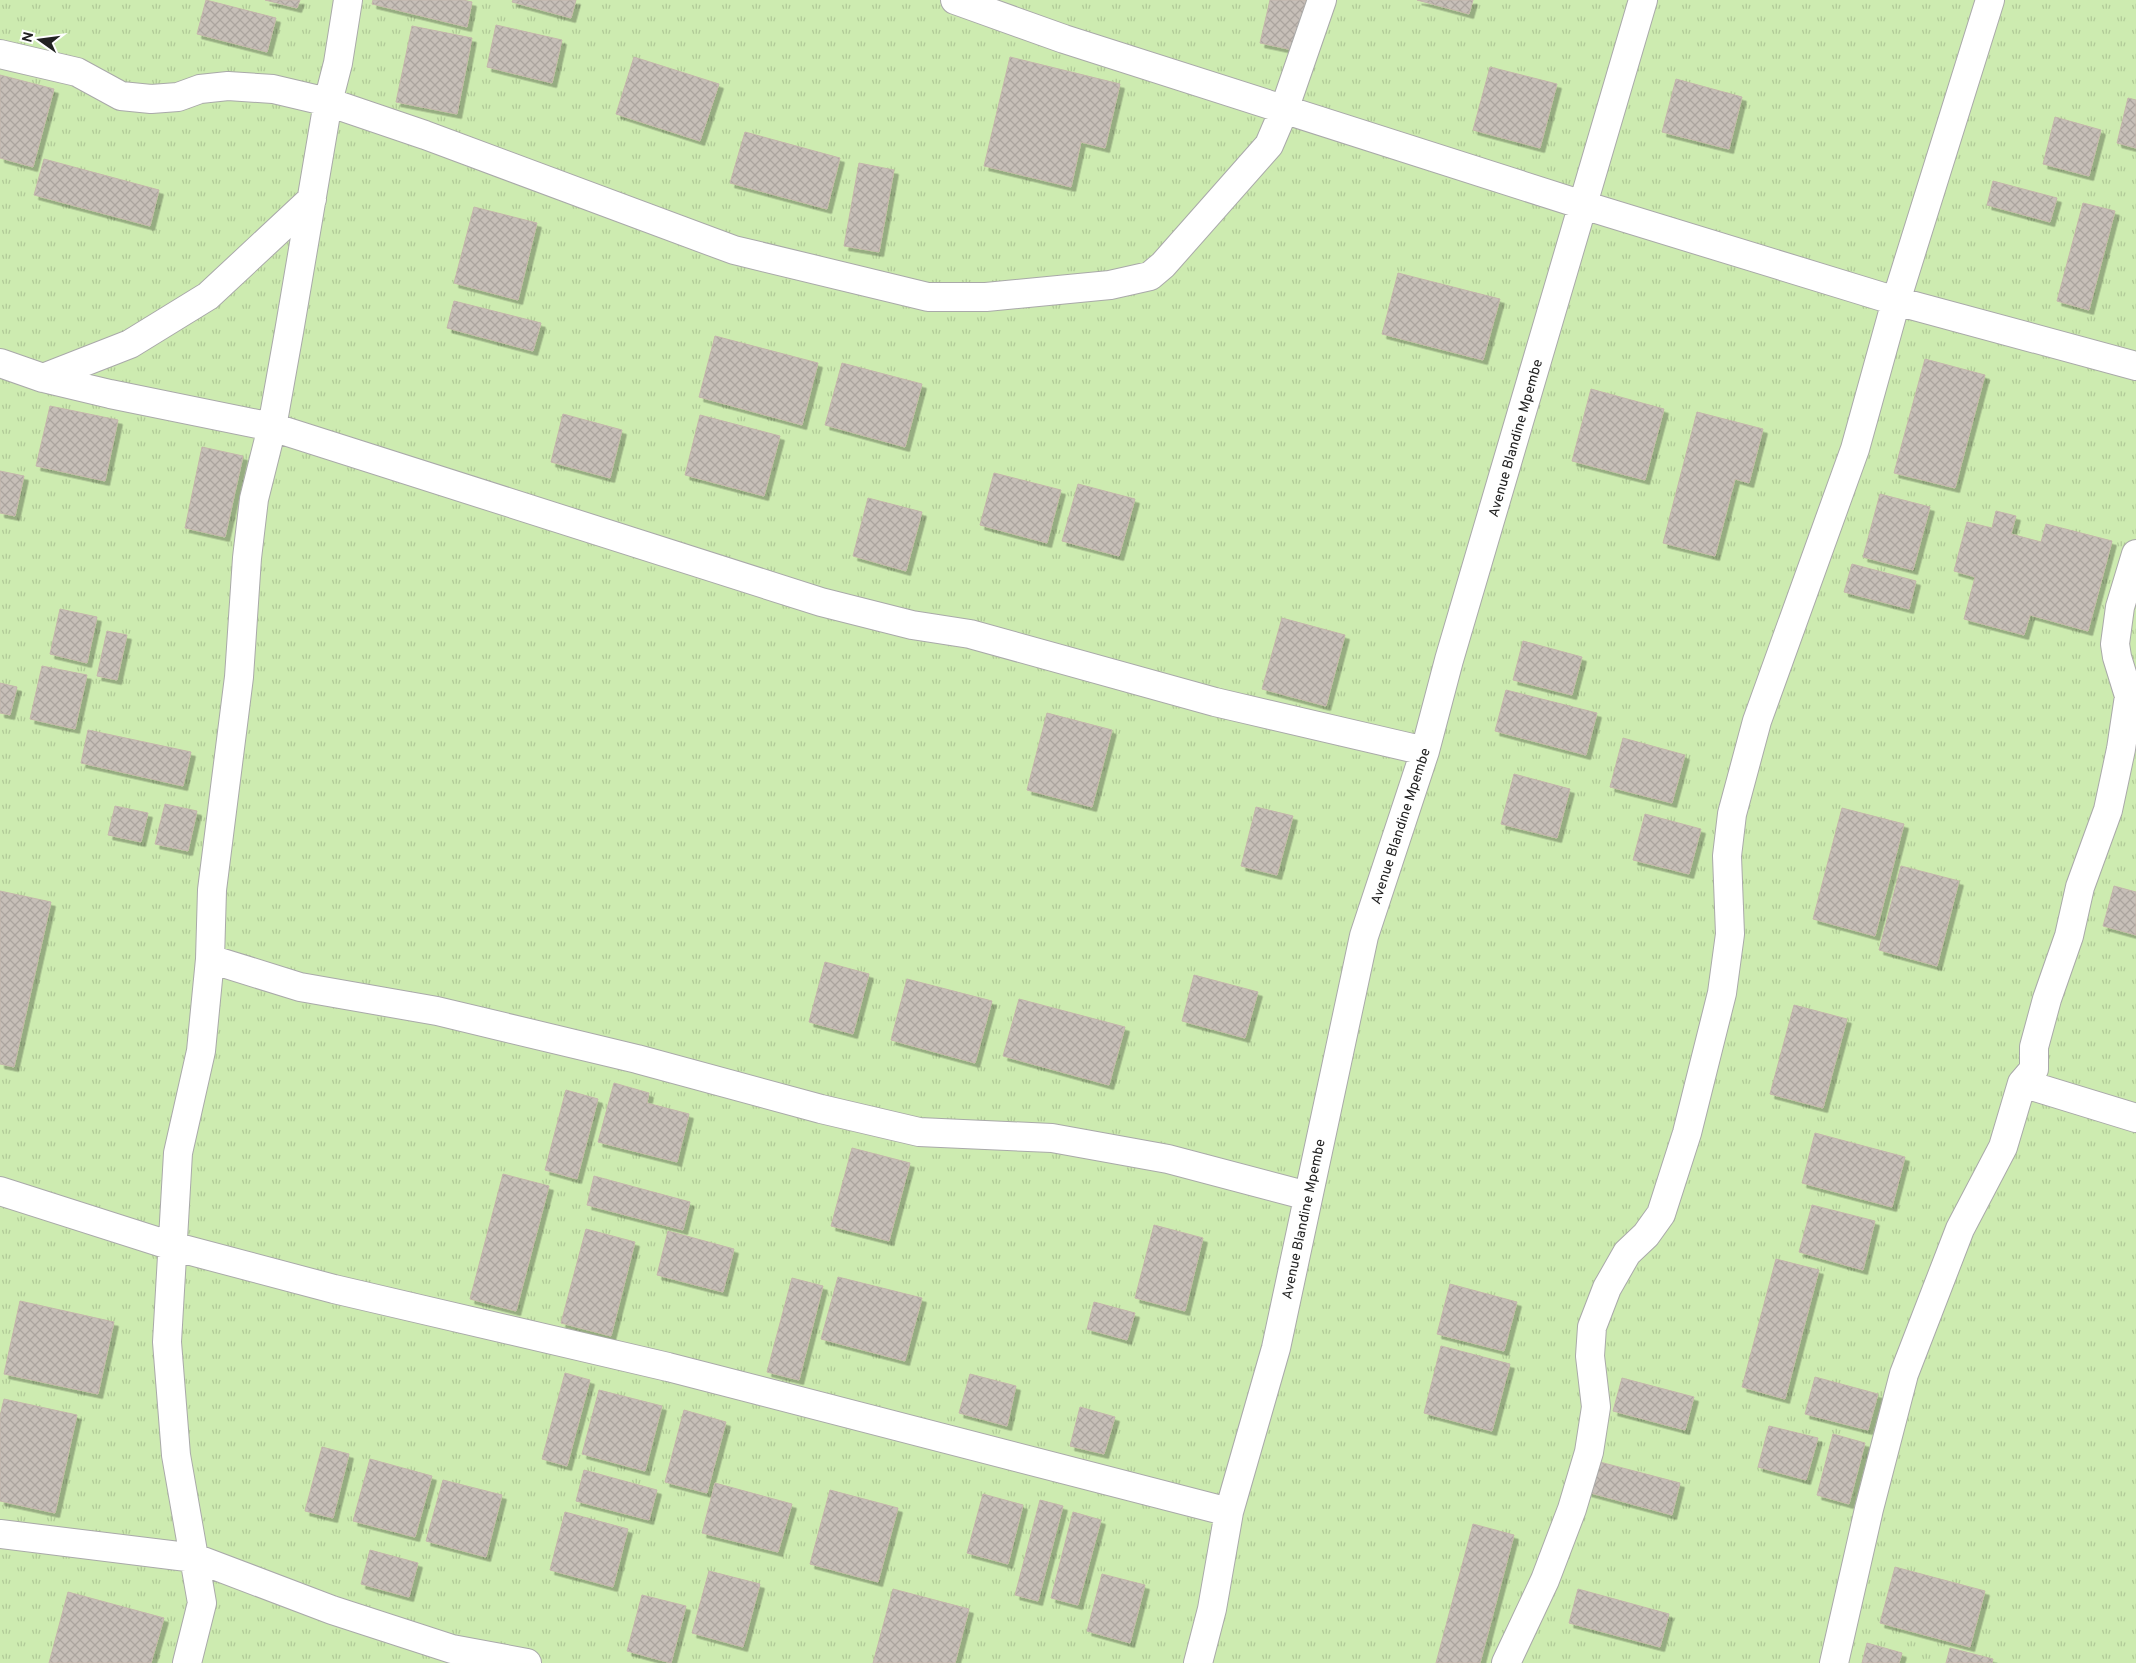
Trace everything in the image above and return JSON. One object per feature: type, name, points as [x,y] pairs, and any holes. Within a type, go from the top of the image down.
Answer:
[{"type":"street","points":[[187,1663],[202,1603],[176,1455],[167,1351],[178,1152],[201,1051],[210,959],[212,890],[239,677],[247,558],[254,499],[272,427],[328,102],[338,63],[348,0]]},
{"type":"street","points":[[955,0],[1011,9],[1064,39],[1584,206],[1896,301],[2136,366]]},
{"type":"street","points":[[0,54],[77,72],[121,96],[152,99],[178,97],[200,89],[228,86],[273,89],[328,102],[433,138],[734,250],[928,297],[986,297],[1110,285],[1150,276],[1163,265],[1198,228],[1269,145],[1284,110],[1322,0]]},
{"type":"street","name":"Avenue Blandine Mpembe","points":[[1198,1663],[1212,1609],[1229,1512],[1276,1348],[1364,936],[1425,751],[1449,660],[1643,0]]},
{"type":"street","points":[[1506,1663],[1545,1580],[1572,1510],[1589,1452],[1596,1406],[1590,1356],[1592,1327],[1607,1288],[1627,1252],[1646,1235],[1661,1214],[1688,1133],[1722,993],[1730,934],[1727,856],[1732,814],[1738,789],[1757,721],[1855,449],[1896,301],[1990,0]]},
{"type":"street","points":[[44,378],[130,344],[208,296],[312,199]]},
{"type":"street","points":[[0,363],[44,378],[110,394],[272,427],[821,602],[912,625],[970,634],[1216,702],[1425,751]]},
{"type":"street","points":[[1834,1663],[1868,1509],[1904,1374],[1960,1229],[2003,1147],[2022,1083],[2034,1068],[2034,1047],[2047,999],[2069,936],[2080,887],[2108,810],[2121,749],[2129,696],[2116,657],[2116,635],[2126,583],[2136,554]]},
{"type":"street","points":[[210,959],[300,987],[437,1011],[637,1059],[821,1109],[919,1132],[1052,1138],[1168,1159],[1308,1196]]},
{"type":"street","points":[[2022,1083],[2136,1118]]},
{"type":"street","points":[[0,1191],[172,1246],[334,1289],[668,1367],[1229,1512]]},
{"type":"street","points":[[0,1534],[195,1558],[332,1610],[452,1649],[527,1663]]},
{"type":"green space","points":[[0,0],[2136,0],[2136,1663],[0,1663]]},
{"type":"building","points":[[206,0],[276,18],[267,52],[197,34]]},
{"type":"building","points":[[265,0],[300,0],[297,8]]},
{"type":"building","points":[[373,0],[463,0],[472,2],[467,27],[372,4]]},
{"type":"building","points":[[513,0],[576,0],[571,18],[512,2]]},
{"type":"building","points":[[1270,0],[1306,0],[1293,50],[1260,43]]},
{"type":"building","points":[[1417,0],[1473,0],[1469,14]]},
{"type":"building","points":[[496,25],[562,40],[552,83],[487,67]]},
{"type":"building","points":[[412,26],[472,38],[457,114],[396,102]]},
{"type":"building","points":[[634,57],[719,84],[700,141],[616,114]]},
{"type":"building","points":[[1010,57],[1120,84],[1105,148],[1081,142],[1071,187],[984,166]]},
{"type":"building","points":[[1490,67],[1557,84],[1540,148],[1473,130]]},
{"type":"building","points":[[0,75],[54,89],[33,167],[0,158]]},
{"type":"building","points":[[1676,79],[1742,97],[1729,149],[1662,132]]},
{"type":"building","points":[[2128,98],[2136,100],[2136,148],[2117,143]]},
{"type":"building","points":[[2055,117],[2101,130],[2089,176],[2043,164]]},
{"type":"building","points":[[745,132],[840,158],[827,209],[730,183]]},
{"type":"building","points":[[44,159],[159,190],[150,226],[34,195]]},
{"type":"building","points":[[859,163],[894,170],[879,252],[844,246]]},
{"type":"building","points":[[1993,181],[2057,198],[2050,222],[1987,205]]},
{"type":"building","points":[[2083,203],[2115,211],[2089,310],[2057,301]]},
{"type":"building","points":[[474,207],[537,223],[518,300],[454,283]]},
{"type":"building","points":[[1398,273],[1500,299],[1483,360],[1382,334]]},
{"type":"building","points":[[454,301],[541,323],[533,351],[447,328]]},
{"type":"building","points":[[715,336],[818,363],[802,425],[699,397]]},
{"type":"building","points":[[1925,359],[1985,375],[1955,488],[1894,473]]},
{"type":"building","points":[[842,363],[922,384],[905,447],[825,425]]},
{"type":"building","points":[[1591,389],[1664,409],[1645,480],[1572,461]]},
{"type":"building","points":[[50,406],[118,420],[105,481],[36,466]]},
{"type":"building","points":[[1697,412],[1763,429],[1749,483],[1735,479],[1715,556],[1663,543]]},
{"type":"building","points":[[563,414],[622,430],[610,478],[551,462]]},
{"type":"building","points":[[700,415],[780,436],[764,496],[685,475]]},
{"type":"building","points":[[202,447],[243,456],[225,537],[185,528]]},
{"type":"building","points":[[0,471],[24,476],[15,516],[0,513]]},
{"type":"building","points":[[994,473],[1061,490],[1047,543],[980,525]]},
{"type":"building","points":[[1078,484],[1135,499],[1119,556],[1062,541]]},
{"type":"building","points":[[1880,494],[1930,507],[1913,570],[1863,557]]},
{"type":"building","points":[[868,498],[922,512],[906,571],[853,556]]},
{"type":"building","points":[[1996,511],[2016,516],[2011,534],[2041,542],[2046,524],[2112,541],[2088,631],[2030,615],[2024,635],[1964,619],[1975,577],[1954,571],[1967,522],[1992,528]]},
{"type":"building","points":[[1852,564],[1916,581],[1909,609],[1844,592]]},
{"type":"building","points":[[60,609],[97,617],[87,663],[50,654]]},
{"type":"building","points":[[1282,618],[1345,635],[1326,706],[1262,689]]},
{"type":"building","points":[[107,631],[127,635],[117,680],[97,676]]},
{"type":"building","points":[[1523,641],[1582,657],[1572,695],[1513,680]]},
{"type":"building","points":[[42,666],[87,675],[75,729],[30,719]]},
{"type":"building","points":[[0,683],[17,687],[10,715],[0,713]]},
{"type":"building","points":[[1506,690],[1597,713],[1586,755],[1495,731]]},
{"type":"building","points":[[1047,713],[1112,730],[1092,807],[1027,790]]},
{"type":"building","points":[[88,730],[191,752],[183,786],[81,763]]},
{"type":"building","points":[[1623,738],[1685,755],[1672,803],[1610,787]]},
{"type":"building","points":[[1514,774],[1570,789],[1557,838],[1501,824]]},
{"type":"building","points":[[165,804],[197,811],[188,851],[155,844]]},
{"type":"building","points":[[115,806],[148,813],[141,842],[108,835]]},
{"type":"building","points":[[1256,807],[1293,816],[1277,875],[1241,866]]},
{"type":"building","points":[[1842,808],[1904,824],[1875,936],[1813,919]]},
{"type":"building","points":[[1645,814],[1701,829],[1689,874],[1633,860]]},
{"type":"building","points":[[1901,866],[1959,881],[1937,966],[1879,950]]},
{"type":"building","points":[[2114,886],[2136,892],[2136,935],[2103,926]]},
{"type":"building","points":[[0,891],[51,902],[14,1067],[0,1064]]},
{"type":"building","points":[[825,962],[869,974],[853,1034],[809,1022]]},
{"type":"building","points":[[1194,975],[1258,992],[1245,1038],[1182,1021]]},
{"type":"building","points":[[907,979],[992,1001],[975,1063],[891,1040]]},
{"type":"building","points":[[1019,999],[1125,1027],[1109,1085],[1003,1056]]},
{"type":"building","points":[[1794,1005],[1847,1019],[1823,1108],[1770,1094]]},
{"type":"building","points":[[614,1083],[649,1093],[647,1103],[689,1114],[677,1162],[598,1142]]},
{"type":"building","points":[[566,1090],[598,1099],[577,1179],[545,1170]]},
{"type":"building","points":[[1815,1133],[1905,1157],[1892,1207],[1802,1183]]},
{"type":"building","points":[[852,1148],[910,1163],[889,1241],[831,1226]]},
{"type":"building","points":[[503,1174],[549,1186],[516,1311],[470,1299]]},
{"type":"building","points":[[594,1176],[690,1202],[683,1230],[587,1205]]},
{"type":"building","points":[[1812,1205],[1875,1221],[1863,1270],[1799,1252]]},
{"type":"building","points":[[1154,1225],[1203,1238],[1185,1311],[1135,1298]]},
{"type":"building","points":[[586,1229],[635,1242],[611,1336],[561,1323]]},
{"type":"building","points":[[668,1231],[734,1249],[723,1292],[657,1275]]},
{"type":"building","points":[[1776,1259],[1819,1270],[1785,1399],[1742,1387]]},
{"type":"building","points":[[838,1277],[922,1298],[905,1361],[821,1339]]},
{"type":"building","points":[[792,1278],[823,1286],[799,1380],[767,1372]]},
{"type":"building","points":[[1450,1284],[1517,1302],[1504,1351],[1437,1334]]},
{"type":"building","points":[[20,1301],[114,1322],[98,1394],[4,1374]]},
{"type":"building","points":[[1094,1302],[1135,1313],[1127,1340],[1087,1329]]},
{"type":"building","points":[[1441,1346],[1510,1364],[1492,1431],[1424,1413]]},
{"type":"building","points":[[565,1373],[590,1380],[567,1466],[542,1459]]},
{"type":"building","points":[[970,1374],[1016,1386],[1007,1426],[959,1413]]},
{"type":"building","points":[[1815,1377],[1878,1394],[1868,1430],[1805,1414]]},
{"type":"building","points":[[1622,1378],[1694,1397],[1685,1430],[1613,1411]]},
{"type":"building","points":[[599,1390],[662,1406],[645,1471],[582,1454]]},
{"type":"building","points":[[4,1399],[77,1415],[55,1513],[0,1501],[0,1416]]},
{"type":"building","points":[[1080,1407],[1115,1417],[1104,1454],[1070,1446]]},
{"type":"building","points":[[684,1410],[726,1422],[707,1493],[665,1482]]},
{"type":"building","points":[[1769,1426],[1818,1438],[1806,1480],[1758,1467]]},
{"type":"building","points":[[1833,1434],[1865,1443],[1849,1504],[1817,1495]]},
{"type":"building","points":[[322,1447],[349,1454],[333,1518],[305,1511]]},
{"type":"building","points":[[370,1459],[432,1476],[415,1537],[353,1521]]},
{"type":"building","points":[[1596,1461],[1680,1483],[1672,1515],[1587,1492]]},
{"type":"building","points":[[584,1470],[657,1490],[649,1520],[576,1501]]},
{"type":"building","points":[[443,1480],[502,1495],[486,1557],[426,1541]]},
{"type":"building","points":[[715,1483],[792,1504],[778,1552],[702,1533]]},
{"type":"building","points":[[830,1490],[898,1508],[878,1582],[810,1564]]},
{"type":"building","points":[[983,1494],[1023,1505],[1008,1564],[967,1553]]},
{"type":"building","points":[[1040,1500],[1063,1506],[1038,1601],[1015,1595]]},
{"type":"building","points":[[565,1512],[628,1529],[613,1587],[550,1570]]},
{"type":"building","points":[[1073,1512],[1101,1520],[1078,1605],[1051,1598]]},
{"type":"building","points":[[1473,1524],[1514,1535],[1480,1663],[1436,1663]]},
{"type":"building","points":[[370,1550],[418,1563],[409,1597],[361,1584]]},
{"type":"building","points":[[1895,1567],[1985,1591],[1970,1647],[1880,1623]]},
{"type":"building","points":[[709,1571],[760,1584],[743,1647],[692,1633]]},
{"type":"building","points":[[1102,1574],[1145,1585],[1130,1643],[1087,1631]]},
{"type":"building","points":[[893,1589],[969,1609],[955,1663],[873,1663]]},
{"type":"building","points":[[1578,1589],[1669,1614],[1660,1647],[1569,1623]]},
{"type":"building","points":[[68,1592],[164,1618],[151,1663],[49,1663]]},
{"type":"building","points":[[642,1595],[686,1606],[671,1663],[627,1651]]},
{"type":"building","points":[[1867,1643],[1902,1653],[1899,1663],[1862,1663]]},
{"type":"building","points":[[1950,1648],[1993,1659],[1992,1663],[1946,1663]]}]
